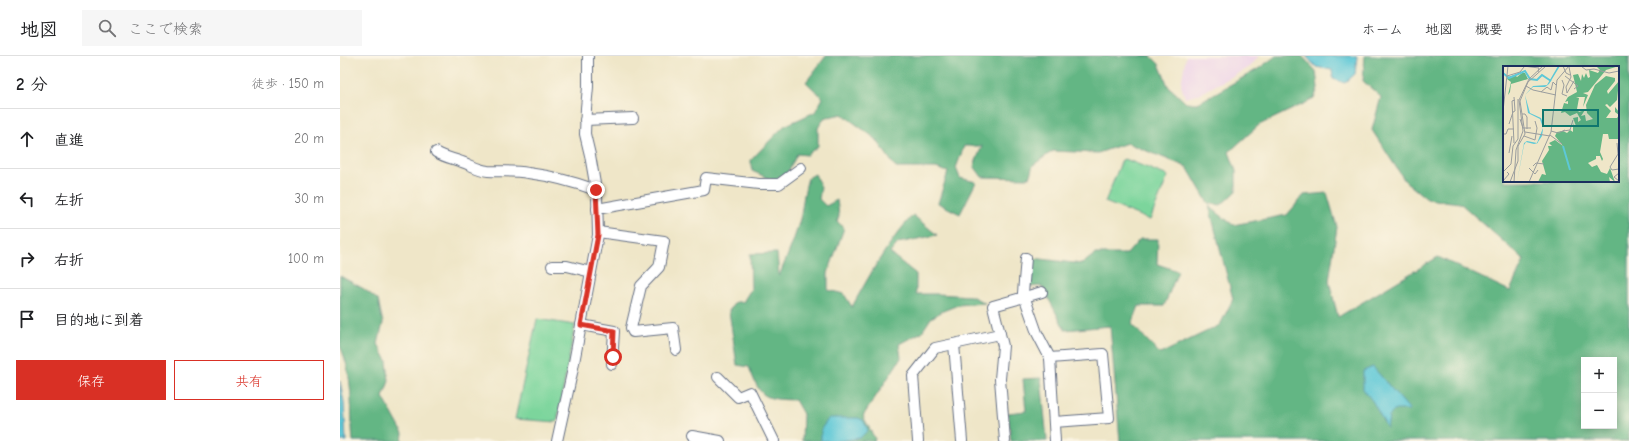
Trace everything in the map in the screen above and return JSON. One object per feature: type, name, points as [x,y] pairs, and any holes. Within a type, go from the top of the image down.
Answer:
[{"type":"street","points":[[557,441],[581,325],[598,232],[596,190],[585,134],[588,56]]},
{"type":"street","points":[[585,120],[634,118]]},
{"type":"street","points":[[436,152],[446,158],[462,162],[475,169],[487,171],[510,170],[527,172],[569,181],[596,190]]},
{"type":"street","points":[[597,209],[704,190],[706,178],[759,184],[779,184],[801,168]]},
{"type":"street","points":[[598,232],[664,241],[659,267],[641,286],[631,328],[634,332],[673,328],[676,350]]},
{"type":"street","points":[[1026,258],[1024,293],[1037,333],[1050,358],[1055,441]]},
{"type":"street","points":[[552,266],[567,266],[591,272]]},
{"type":"street","points":[[1005,441],[1000,379],[1003,346],[993,306],[1042,292]]},
{"type":"street","points":[[581,325],[614,331],[612,364]]},
{"type":"street","points":[[918,441],[913,376],[935,348],[1000,334]]},
{"type":"street","points":[[954,344],[962,441]]},
{"type":"street","points":[[1050,358],[1103,354],[1109,418],[1054,422]]},
{"type":"street","points":[[718,377],[738,397],[750,392],[774,441]]},
{"type":"street","points":[[692,436],[720,441]]},
{"type":"shaded area","points":[[1186,56],[1259,56],[1250,67],[1197,95],[1185,98],[1181,85]]},
{"type":"green space","points":[[826,56],[1151,56],[1159,64],[1168,86],[1186,103],[1198,103],[1258,69],[1276,56],[1302,56],[1316,71],[1318,88],[1314,99],[1259,125],[1229,152],[1236,171],[1236,191],[1221,205],[1208,203],[1187,167],[1127,143],[1098,153],[1053,151],[1033,165],[1029,178],[982,177],[974,166],[982,146],[964,146],[956,168],[960,178],[976,182],[960,214],[938,203],[948,172],[936,168],[896,168],[876,139],[842,114],[824,118],[818,128],[818,146],[807,155],[797,154],[788,172],[775,181],[752,171],[751,160],[784,126],[815,112],[823,98],[806,82]]},
{"type":"green space","points":[[1365,56],[1629,56],[1629,441],[1120,441],[1110,326],[1065,330],[1042,286],[1029,287],[1033,258],[1082,264],[1095,254],[1127,254],[1140,239],[1158,239],[1157,264],[1178,271],[1164,306],[1139,306],[1132,324],[1160,354],[1220,325],[1233,299],[1209,206],[1233,225],[1287,215],[1304,195],[1327,193],[1337,227],[1329,281],[1338,317],[1438,257],[1510,291],[1524,260],[1460,203],[1427,199],[1405,181],[1372,130],[1381,97],[1363,81]]},
{"type":"green space","points":[[1125,159],[1168,176],[1150,220],[1105,202],[1122,160]]},
{"type":"green space","points":[[815,174],[821,187],[819,199],[826,206],[837,200],[839,216],[837,221],[844,228],[828,273],[828,290],[844,294],[852,307],[887,247],[913,215],[937,235],[898,243],[890,253],[916,274],[916,294],[971,296],[985,303],[958,305],[943,311],[931,318],[922,332],[899,344],[901,358],[863,416],[875,439],[874,441],[802,441],[803,414],[795,400],[776,399],[764,395],[760,391],[749,367],[737,365],[729,311],[735,302],[743,302],[751,289],[750,254],[777,253],[779,276],[799,223],[808,178]]},
{"type":"green space","points":[[340,276],[364,289],[378,300],[383,323],[378,344],[387,361],[389,381],[383,397],[403,433],[402,441],[353,441],[351,393],[348,369],[340,346]]},
{"type":"green space","points":[[537,319],[575,325],[557,422],[515,419]]},
{"type":"green space","points":[[1041,378],[1047,441],[1011,441],[1008,413],[1026,411],[1023,379]]},
{"type":"water","points":[[1306,56],[1357,56],[1355,74],[1345,83],[1333,79],[1332,70],[1316,67]]},
{"type":"water","points":[[1373,367],[1410,410],[1394,410],[1389,417],[1387,428],[1373,402],[1363,389],[1363,371]]},
{"type":"water","points":[[340,381],[344,402],[346,441],[340,441]]},
{"type":"water","points":[[829,418],[858,418],[863,420],[868,430],[860,438],[840,441],[821,441],[821,429]]},
{"type":"route","points":[[596,190],[598,235],[581,325],[614,331],[613,357]]}]
